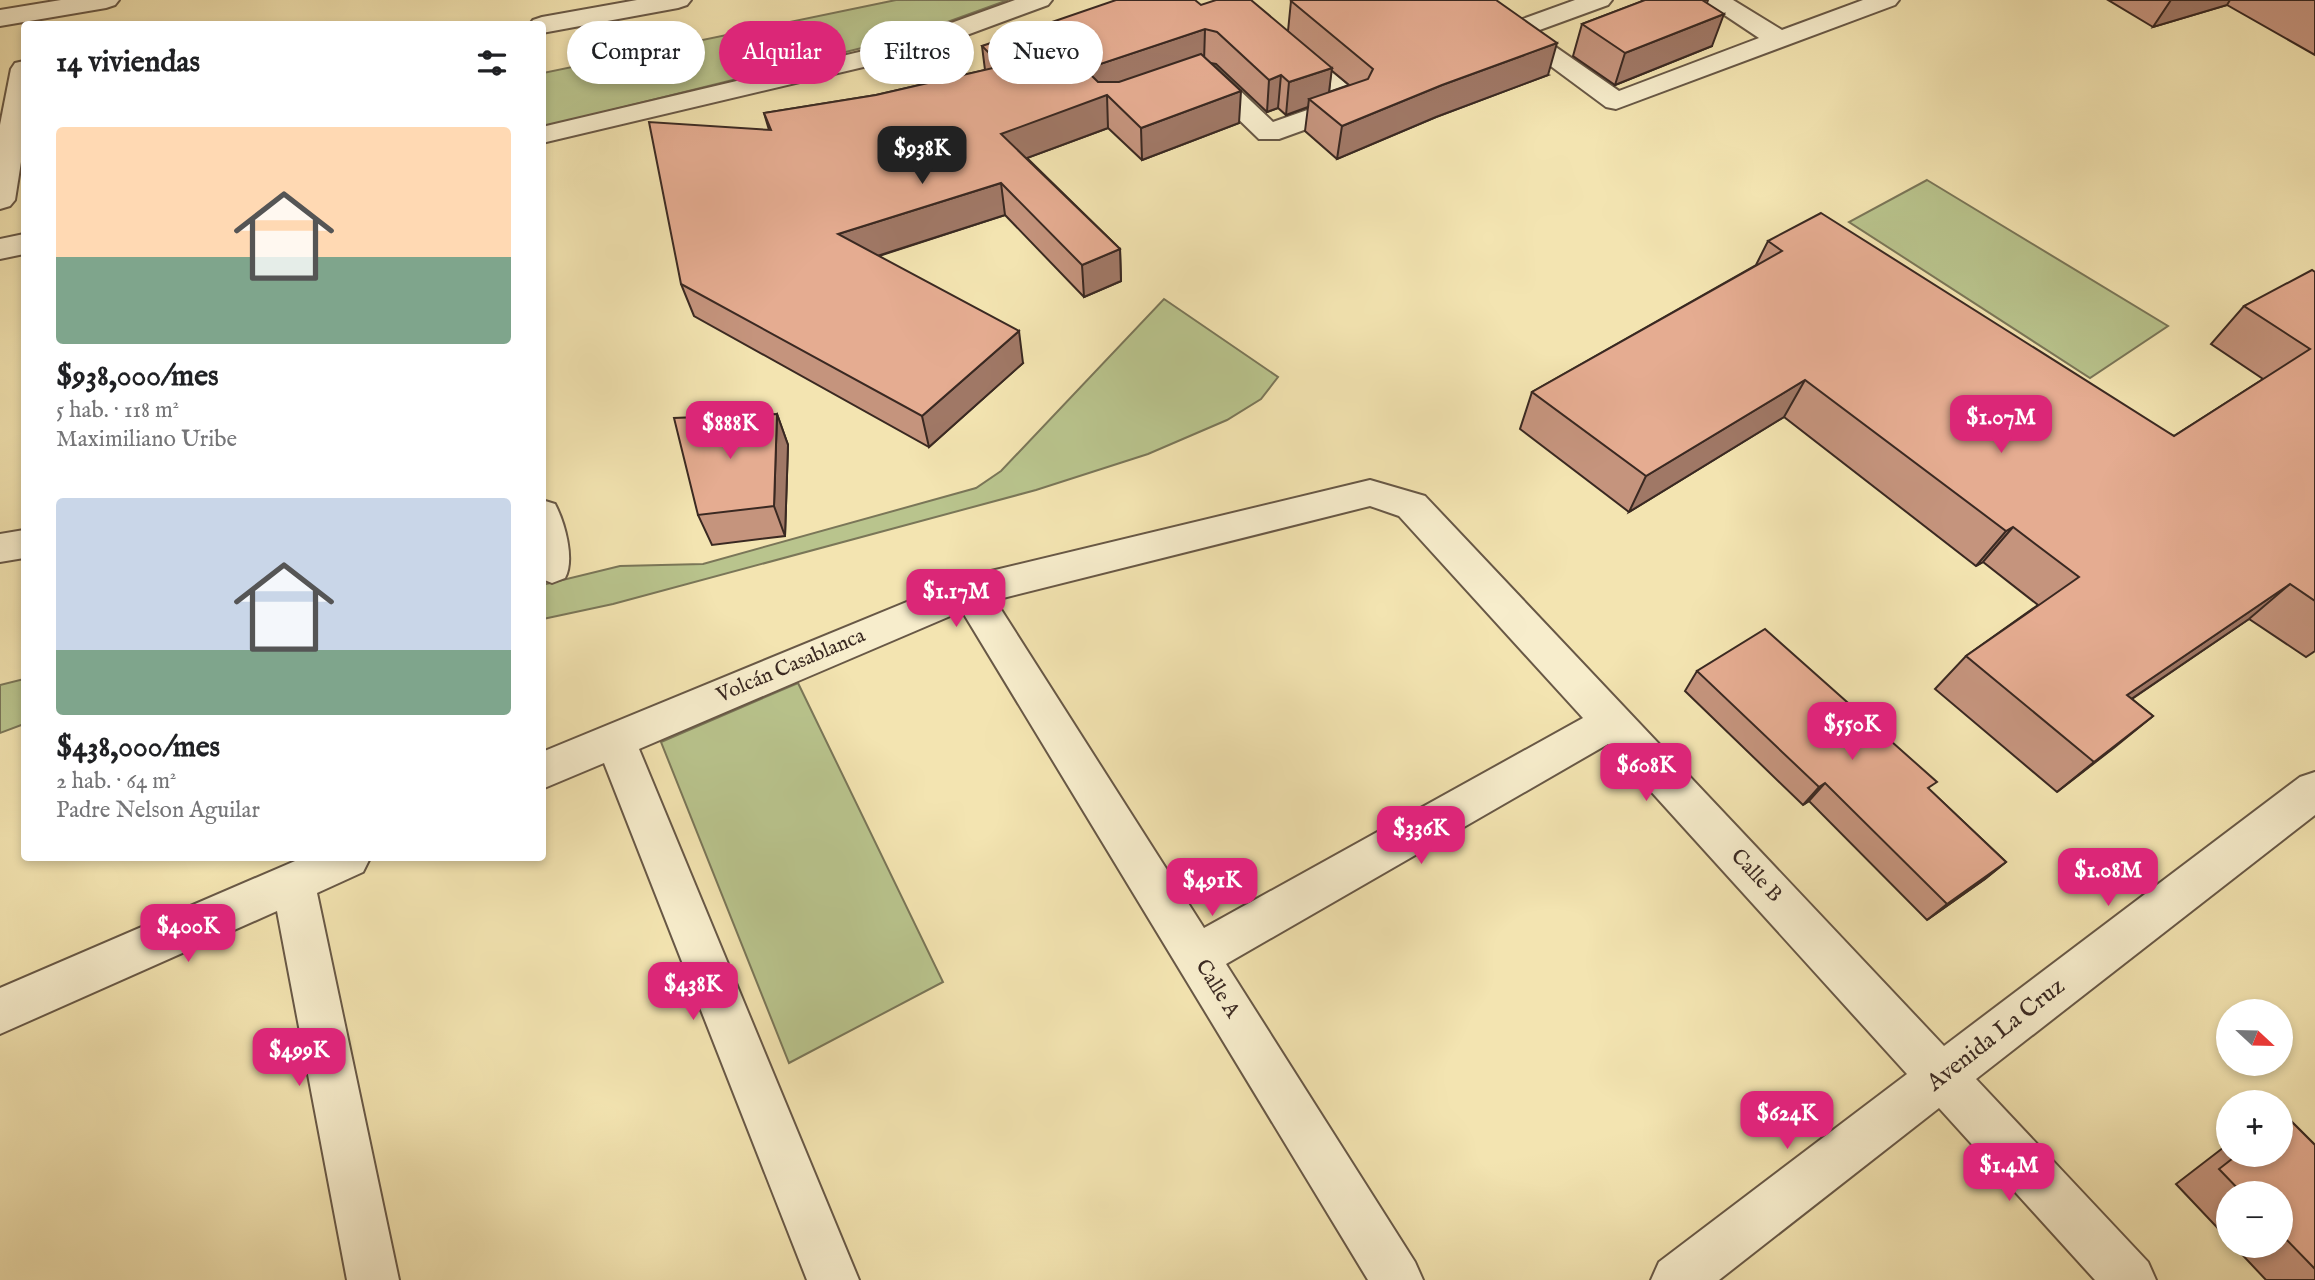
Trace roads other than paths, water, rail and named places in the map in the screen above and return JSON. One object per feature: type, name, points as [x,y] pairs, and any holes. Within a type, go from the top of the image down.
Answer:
[{"type":"street","points":[[0,18],[34,19],[106,0]]},
{"type":"street","points":[[535,0],[540,21]]},
{"type":"street","points":[[546,24],[678,0]]},
{"type":"street","points":[[546,134],[763,96],[1039,0]]},
{"type":"street","points":[[1181,81],[1205,72],[1269,133],[1352,103],[1229,0]]},
{"type":"street","points":[[1599,0],[1515,30],[1616,101],[1886,0]]},
{"type":"street","points":[[1715,0],[1780,40]]},
{"type":"street","points":[[0,200],[20,122]]},
{"type":"street","points":[[0,249],[21,245]]},
{"type":"street","name":"Volcán Casablanca","points":[[546,769],[970,591],[1370,493]]},
{"type":"street","name":"Calle B","points":[[1370,493],[1412,506],[2130,1280]]},
{"type":"street","points":[[546,536],[552,568]]},
{"type":"street","points":[[0,548],[21,544]]},
{"type":"street","name":"Calle A","points":[[970,591],[1397,1280]]},
{"type":"street","points":[[1197,956],[1613,720]]},
{"type":"street","points":[[615,739],[833,1280]]},
{"type":"street","name":"Avenida La Cruz","points":[[1677,1280],[2315,790]]},
{"type":"street","points":[[0,1011],[341,861]]},
{"type":"street","points":[[293,882],[373,1280]]}]
